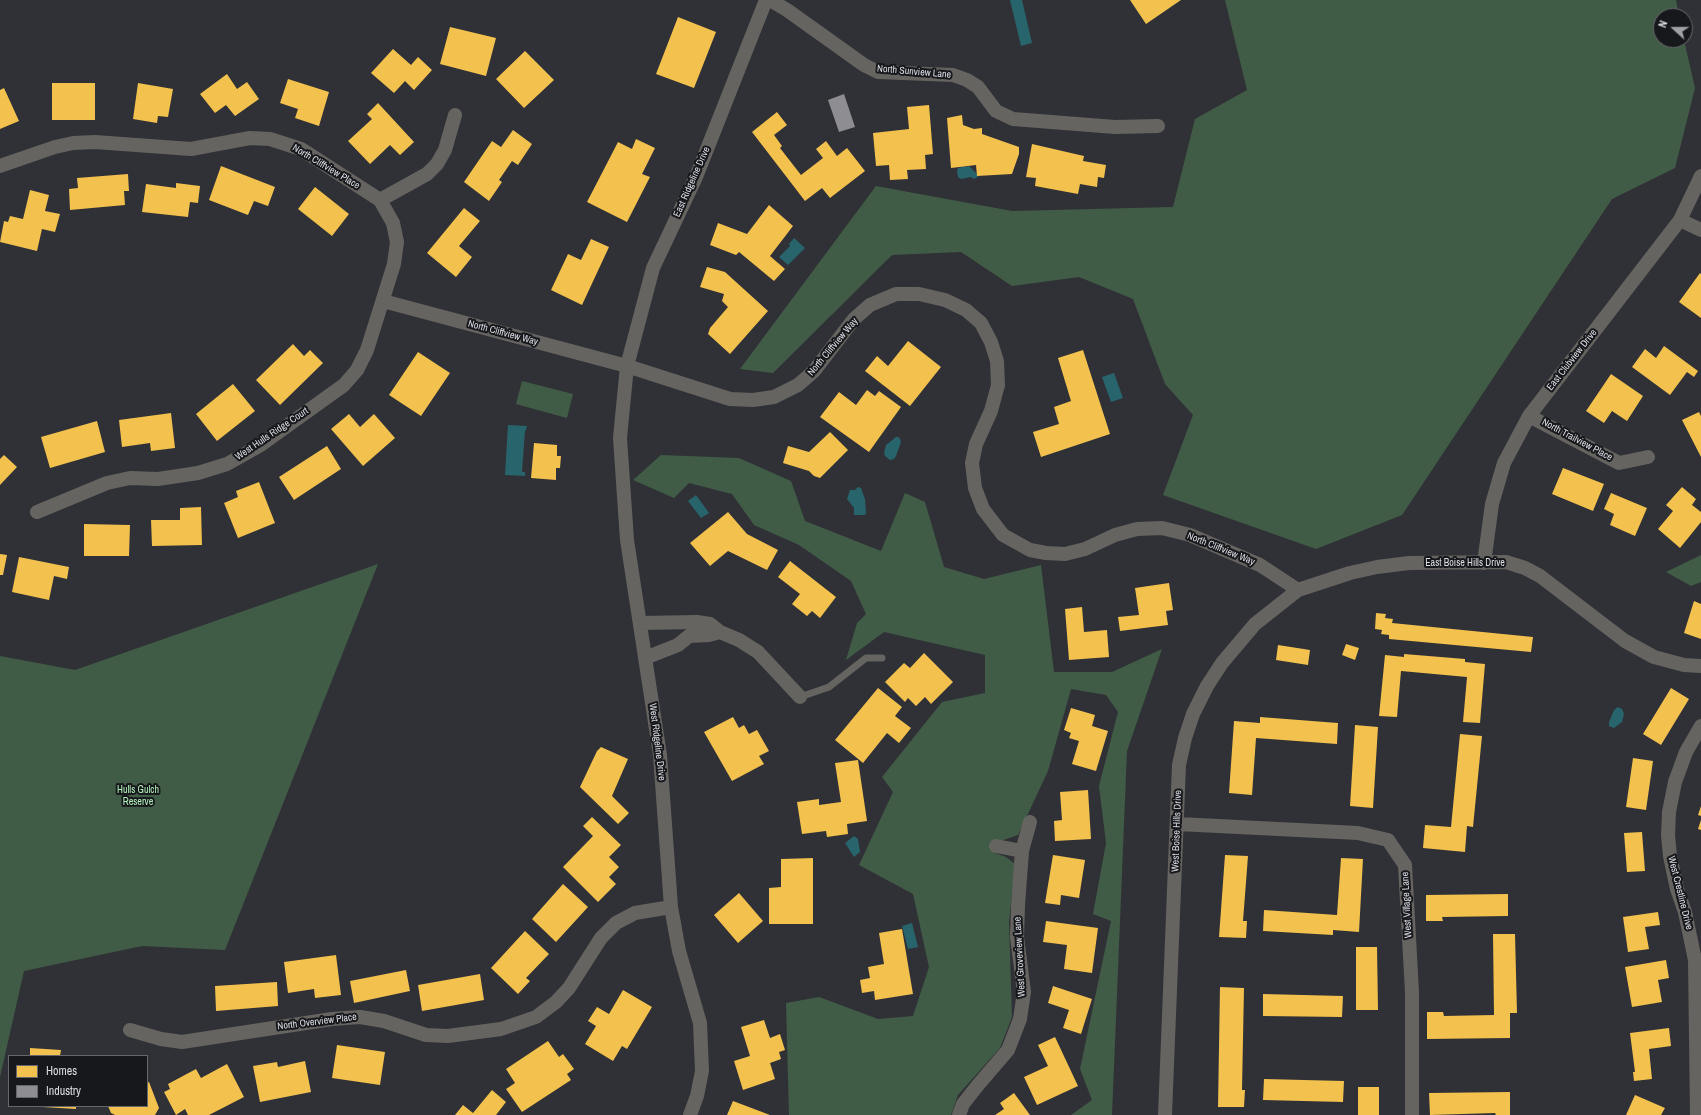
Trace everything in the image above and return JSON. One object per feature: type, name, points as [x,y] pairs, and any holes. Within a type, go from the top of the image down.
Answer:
[{"type":"street","name":"East Ridgeline Drive","points":[[627,366],[653,268],[696,177],[766,0]]},
{"type":"street","name":"North Sunview Lane","points":[[770,0],[878,72],[953,75],[967,80],[978,87],[996,111],[1013,120],[1115,127],[1158,126]]},
{"type":"street","points":[[380,200],[427,174],[437,164],[445,150],[456,115]]},
{"type":"street","name":"North Cliffview Place","points":[[0,166],[56,147],[95,142],[191,149],[250,138],[270,139],[301,149],[380,200],[393,223],[397,242],[394,264],[383,301]]},
{"type":"street","name":"East Clubview Drive","points":[[1484,563],[1492,504],[1504,463],[1529,416],[1680,220],[1701,176]]},
{"type":"street","points":[[1680,220],[1701,230]]},
{"type":"street","name":"North Cliffview Way","points":[[383,301],[627,366],[730,399],[752,400],[774,398],[798,385],[814,371],[854,320],[870,305],[896,294],[919,294],[945,300],[966,310],[981,323],[991,342],[997,361],[998,385],[991,411],[976,444],[972,463],[975,488],[983,509],[1003,535],[1030,550],[1046,554],[1065,554],[1084,549],[1115,535],[1137,529],[1162,528],[1190,535],[1260,565],[1298,590]]},
{"type":"street","name":"West Hulls Ridge Court","points":[[37,512],[107,483],[130,478],[158,479],[198,473],[227,464],[259,446],[344,385],[357,370],[367,350],[383,301]]},
{"type":"street","name":"West Ridgeline Drive","points":[[627,366],[620,438],[627,540],[641,623],[660,755],[671,907],[679,951],[700,1023],[702,1071],[697,1096],[690,1115]]},
{"type":"street","name":"North Trailview Place","points":[[1529,416],[1619,463],[1648,457]]},
{"type":"street","name":"East Boise Hills Drive","points":[[1298,590],[1377,566],[1409,563],[1506,562],[1525,568],[1540,576],[1625,640],[1654,657],[1684,665],[1701,666]]},
{"type":"street","name":"West Boise Hills Drive","points":[[1165,1115],[1178,824],[1179,765],[1185,738],[1193,714],[1207,686],[1222,664],[1255,624],[1298,590]]},
{"type":"street","points":[[679,622],[682,640]]},
{"type":"street","points":[[641,623],[697,622],[710,624],[720,632],[739,640],[758,652],[800,697]]},
{"type":"street","points":[[645,658],[678,645],[682,640],[689,636],[709,635],[720,632]]},
{"type":"street","name":"West Crestline Drive","points":[[1697,1115],[1699,1032],[1696,960],[1685,912],[1677,889],[1670,856],[1668,836],[1669,812],[1675,782],[1686,752],[1701,726]]},
{"type":"street","name":"West Groveview Lane","points":[[959,1115],[963,1104],[1008,1050],[1020,1019],[1024,992],[1017,936],[1022,851],[1030,822]]},
{"type":"street","name":"West Village Lane","points":[[1178,824],[1358,833],[1388,840],[1405,865],[1412,992],[1412,1115]]},
{"type":"street","points":[[996,846],[1022,851]]},
{"type":"street","name":"North Overview Place","points":[[130,1030],[161,1039],[182,1042],[332,1019],[360,1017],[384,1021],[426,1035],[448,1036],[501,1029],[536,1017],[556,1002],[569,988],[601,938],[616,923],[635,913],[671,907]]},
{"type":"lane","points":[[800,697],[828,687],[866,658],[882,658]]},
{"type":"green space","points":[[1225,0],[1676,0],[1678,8],[1653,8],[1653,48],[1686,48],[1695,88],[1675,168],[1612,199],[1402,515],[1316,549],[1163,495],[1193,415],[1165,384],[1133,299],[1079,277],[1012,286],[961,252],[892,255],[773,373],[740,369],[876,186],[1012,211],[1173,207],[1195,119],[1247,90]]},
{"type":"green space","points":[[522,381],[573,394],[567,418],[516,404]]},
{"type":"green space","points":[[661,455],[739,458],[791,481],[805,521],[881,551],[905,493],[925,502],[944,567],[984,579],[1041,565],[1054,672],[1112,672],[1162,649],[1127,751],[1112,1115],[1071,1115],[1092,1100],[1080,1069],[1111,921],[1093,914],[1106,843],[1099,786],[1118,712],[1106,695],[1071,689],[1048,771],[1018,835],[995,843],[995,853],[1006,857],[1015,864],[1009,922],[1012,1017],[1000,1048],[958,1095],[951,1115],[789,1115],[786,1003],[819,997],[878,1019],[913,1016],[929,967],[913,894],[859,865],[893,792],[882,777],[942,702],[985,693],[985,655],[884,632],[846,660],[857,623],[866,614],[851,581],[799,545],[754,525],[732,494],[689,483],[674,498],[633,480]]},
{"type":"green space","points":[[1701,555],[1701,582],[1691,586],[1666,572]]},
{"type":"green space","name":"Hulls Gulch Reserve","points":[[378,564],[225,950],[142,946],[24,971],[0,1077],[0,656],[75,670]]},
{"type":"water","points":[[1010,0],[1022,0],[1032,43],[1021,46]]},
{"type":"water","points":[[961,165],[964,165],[965,167],[969,166],[979,176],[974,179],[971,177],[961,179],[958,177],[957,171],[958,168],[962,167]]},
{"type":"water","points":[[794,238],[805,248],[788,265],[779,257],[790,246],[789,244]]},
{"type":"water","points":[[1114,373],[1123,398],[1111,402],[1102,377]]},
{"type":"water","points":[[508,425],[527,426],[525,431],[522,472],[525,472],[525,476],[505,475]]},
{"type":"water","points":[[896,437],[899,437],[901,442],[896,456],[894,459],[890,460],[884,453],[886,445]]},
{"type":"water","points":[[858,487],[861,488],[865,499],[866,514],[864,515],[854,515],[854,508],[847,499],[850,490],[855,490]]},
{"type":"water","points":[[696,495],[709,513],[701,518],[688,501]]},
{"type":"water","points":[[1618,707],[1622,709],[1624,714],[1622,722],[1614,728],[1609,726],[1609,722],[1614,710]]},
{"type":"water","points":[[854,836],[858,839],[860,852],[854,857],[845,843]]},
{"type":"water","points":[[912,923],[918,947],[908,949],[902,926]]},
{"type":"building: Homes","points":[[1130,0],[1181,0],[1146,24]]},
{"type":"building: Homes","points":[[678,17],[716,32],[694,88],[656,74]]},
{"type":"building: Homes","points":[[450,27],[496,38],[486,76],[440,64]]},
{"type":"building: Homes","points":[[393,49],[411,65],[418,57],[432,70],[414,90],[405,81],[394,93],[371,73]]},
{"type":"building: Homes","points":[[525,51],[554,80],[524,108],[496,79]]},
{"type":"building: Homes","points":[[227,74],[237,89],[247,82],[259,99],[235,116],[226,105],[215,113],[200,94]]},
{"type":"building: Homes","points":[[288,79],[329,92],[319,126],[295,118],[298,109],[280,103]]},
{"type":"building: Homes","points":[[52,83],[95,83],[95,120],[52,120]]},
{"type":"building: Homes","points":[[138,83],[173,89],[168,117],[158,116],[157,123],[133,119]]},
{"type":"building: Homes","points":[[4,88],[19,121],[0,129],[0,90]]},
{"type":"building: Homes","points":[[378,103],[414,142],[400,155],[390,145],[370,164],[348,141],[372,119],[367,114]]},
{"type":"building: Homes","points":[[929,105],[933,154],[925,155],[926,169],[907,170],[908,179],[890,180],[889,165],[876,166],[873,133],[909,129],[907,107]]},
{"type":"building: Homes","points":[[777,112],[787,125],[774,135],[782,146],[780,148],[801,175],[823,158],[816,149],[826,141],[837,156],[847,148],[865,171],[830,198],[822,188],[805,201],[752,132]]},
{"type":"building: Homes","points":[[962,115],[963,125],[974,129],[982,128],[982,134],[1019,147],[1019,154],[1012,174],[977,176],[976,165],[951,168],[947,118]]},
{"type":"building: Homes","points":[[513,130],[532,144],[518,165],[512,161],[499,180],[502,182],[489,201],[464,182],[492,141],[501,147]]},
{"type":"building: Homes","points":[[636,139],[655,148],[642,174],[650,177],[627,222],[587,202],[618,142],[632,149]]},
{"type":"building: Homes","points":[[1032,144],[1084,156],[1083,161],[1106,165],[1104,178],[1098,177],[1097,187],[1080,184],[1078,194],[1035,186],[1036,178],[1026,177]]},
{"type":"building: Homes","points":[[221,166],[275,187],[268,206],[254,201],[248,215],[209,200]]},
{"type":"building: Homes","points":[[128,174],[129,191],[124,191],[125,205],[70,210],[69,189],[78,188],[77,178]]},
{"type":"building: Homes","points":[[176,183],[200,186],[198,203],[190,202],[188,217],[142,212],[146,184],[176,188]]},
{"type":"building: Homes","points":[[315,187],[349,214],[332,236],[298,209]]},
{"type":"building: Homes","points":[[30,190],[49,195],[45,211],[60,214],[55,232],[42,229],[37,251],[0,242],[4,221],[8,222],[10,216],[23,219]]},
{"type":"building: Homes","points":[[769,205],[793,226],[770,256],[785,269],[774,281],[739,252],[736,255],[710,245],[718,223],[747,234]]},
{"type":"building: Homes","points":[[464,208],[480,221],[459,246],[472,257],[456,277],[427,253]]},
{"type":"building: Homes","points":[[591,239],[609,247],[582,305],[551,290],[568,254],[581,260]]},
{"type":"building: Homes","points":[[707,267],[725,272],[768,311],[730,354],[708,334],[710,328],[728,307],[722,301],[724,294],[700,287]]},
{"type":"building: Homes","points":[[1700,273],[1701,274],[1701,318],[1679,302]]},
{"type":"building: Homes","points":[[908,341],[941,367],[910,406],[865,371],[877,356],[888,366]]},
{"type":"building: Homes","points":[[293,344],[304,356],[310,350],[323,363],[280,405],[256,380]]},
{"type":"building: Homes","points":[[1664,346],[1698,371],[1694,377],[1687,372],[1670,395],[1632,367],[1645,349],[1656,358]]},
{"type":"building: Homes","points":[[1083,350],[1110,434],[1041,457],[1033,432],[1059,424],[1054,407],[1071,401],[1058,358]]},
{"type":"building: Homes","points":[[418,352],[450,373],[421,416],[389,395]]},
{"type":"building: Homes","points":[[1611,374],[1643,396],[1627,421],[1612,411],[1604,423],[1586,411]]},
{"type":"building: Homes","points":[[233,384],[255,411],[217,441],[196,414]]},
{"type":"building: Homes","points":[[867,390],[875,396],[879,391],[901,407],[869,452],[820,417],[839,392],[856,405]]},
{"type":"building: Homes","points":[[1699,412],[1701,416],[1701,457],[1682,420]]},
{"type":"building: Homes","points":[[171,413],[175,448],[151,451],[150,443],[122,447],[119,420]]},
{"type":"building: Homes","points":[[349,414],[360,427],[374,414],[395,438],[363,466],[331,429]]},
{"type":"building: Homes","points":[[97,421],[105,452],[50,468],[41,437]]},
{"type":"building: Homes","points":[[830,432],[848,450],[820,478],[814,476],[809,471],[783,463],[788,446],[809,452]]},
{"type":"building: Homes","points":[[534,443],[557,445],[557,456],[561,456],[560,468],[556,468],[556,480],[531,478]]},
{"type":"building: Homes","points":[[327,446],[341,469],[294,500],[279,477]]},
{"type":"building: Homes","points":[[4,455],[17,467],[0,485],[0,459]]},
{"type":"building: Homes","points":[[1563,468],[1604,484],[1593,511],[1552,494]]},
{"type":"building: Homes","points":[[259,482],[275,523],[238,538],[224,503],[238,497],[236,491]]},
{"type":"building: Homes","points":[[1682,487],[1696,499],[1692,505],[1701,512],[1701,522],[1680,548],[1658,529],[1673,511],[1666,505]]},
{"type":"building: Homes","points":[[1611,493],[1647,508],[1635,536],[1610,525],[1614,514],[1604,509]]},
{"type":"building: Homes","points":[[201,507],[202,545],[152,546],[151,520],[180,520],[180,508]]},
{"type":"building: Homes","points":[[728,512],[747,534],[778,550],[767,570],[728,551],[710,566],[690,543]]},
{"type":"building: Homes","points":[[84,524],[130,525],[129,556],[84,556]]},
{"type":"building: Homes","points":[[0,554],[7,555],[3,575],[0,575]]},
{"type":"building: Homes","points":[[19,557],[69,567],[67,579],[54,576],[49,600],[12,592]]},
{"type":"building: Homes","points":[[790,561],[836,597],[820,618],[812,611],[807,616],[792,604],[800,594],[778,577]]},
{"type":"building: Homes","points":[[1169,583],[1173,610],[1166,611],[1168,625],[1120,631],[1118,617],[1139,615],[1135,588]]},
{"type":"building: Homes","points":[[1694,601],[1701,604],[1701,639],[1684,633]]},
{"type":"building: Homes","points":[[1082,607],[1084,632],[1107,630],[1109,657],[1069,660],[1065,609]]},
{"type":"building: Homes","points":[[1376,613],[1386,614],[1385,618],[1393,619],[1392,623],[1533,637],[1531,652],[1389,639],[1389,635],[1381,634],[1382,630],[1375,629]]},
{"type":"building: Homes","points":[[1346,644],[1359,648],[1355,660],[1342,655]]},
{"type":"building: Homes","points":[[1278,645],[1310,650],[1308,665],[1276,660]]},
{"type":"building: Homes","points":[[924,653],[953,682],[931,704],[925,697],[916,706],[908,698],[905,702],[885,682],[904,663],[910,668]]},
{"type":"building: Homes","points":[[1404,654],[1465,659],[1465,662],[1485,664],[1480,723],[1463,722],[1467,677],[1401,671],[1397,717],[1379,716],[1385,655],[1404,657]]},
{"type":"building: Homes","points":[[878,688],[902,707],[895,716],[911,728],[899,743],[887,733],[863,763],[835,740]]},
{"type":"building: Homes","points":[[1671,688],[1689,699],[1661,745],[1643,734]]},
{"type":"building: Homes","points":[[1071,708],[1095,715],[1092,726],[1108,731],[1096,771],[1072,764],[1079,741],[1069,738],[1071,733],[1064,730]]},
{"type":"building: Homes","points":[[733,717],[739,728],[744,725],[749,734],[757,730],[769,751],[759,756],[764,764],[732,781],[704,732]]},
{"type":"building: Homes","points":[[1260,717],[1338,723],[1337,744],[1256,738],[1252,795],[1229,793],[1234,721],[1260,723]]},
{"type":"building: Homes","points":[[1355,725],[1378,727],[1373,808],[1350,806]]},
{"type":"building: Homes","points":[[1460,734],[1482,736],[1473,827],[1467,826],[1465,852],[1423,848],[1425,825],[1451,827]]},
{"type":"building: Homes","points":[[601,747],[628,759],[612,796],[629,813],[618,824],[580,787],[597,751]]},
{"type":"building: Homes","points":[[1633,758],[1653,761],[1646,810],[1626,807]]},
{"type":"building: Homes","points":[[858,760],[867,821],[847,824],[848,834],[827,837],[826,831],[802,834],[797,802],[819,799],[819,805],[841,802],[835,763]]},
{"type":"building: Homes","points":[[1088,790],[1091,839],[1055,841],[1054,821],[1062,820],[1060,792]]},
{"type":"building: Homes","points":[[1701,806],[1701,816],[1698,815]]},
{"type":"building: Homes","points":[[592,817],[621,845],[609,857],[619,867],[609,877],[616,884],[598,902],[563,867],[593,836],[583,826]]},
{"type":"building: Homes","points":[[1701,820],[1701,830],[1698,829]]},
{"type":"building: Homes","points":[[1642,832],[1645,871],[1627,872],[1624,833]]},
{"type":"building: Homes","points":[[1053,855],[1085,860],[1079,898],[1061,895],[1060,905],[1045,903]]},
{"type":"building: Homes","points":[[1225,855],[1248,856],[1243,921],[1247,921],[1246,938],[1219,937]]},
{"type":"building: Homes","points":[[813,858],[813,924],[769,924],[769,888],[781,887],[781,859]]},
{"type":"building: Homes","points":[[1341,858],[1363,859],[1359,932],[1333,930],[1333,935],[1263,931],[1264,910],[1337,915]]},
{"type":"building: Homes","points":[[563,884],[588,907],[556,942],[532,919]]},
{"type":"building: Homes","points":[[739,893],[763,921],[738,943],[714,915]]},
{"type":"building: Homes","points":[[1508,894],[1508,916],[1442,917],[1443,921],[1426,921],[1426,895]]},
{"type":"building: Homes","points":[[1658,912],[1660,925],[1645,927],[1649,949],[1628,952],[1623,917]]},
{"type":"building: Homes","points":[[1046,921],[1098,928],[1092,973],[1064,969],[1067,945],[1043,942]]},
{"type":"building: Homes","points":[[902,929],[913,994],[875,1000],[874,991],[862,993],[860,980],[870,978],[868,967],[884,964],[879,933]]},
{"type":"building: Homes","points":[[525,931],[549,954],[526,978],[530,981],[518,994],[491,968]]},
{"type":"building: Homes","points":[[1493,934],[1515,934],[1517,1013],[1510,1013],[1510,1038],[1427,1039],[1427,1012],[1443,1012],[1444,1016],[1494,1015]]},
{"type":"building: Homes","points":[[1356,947],[1377,947],[1378,1010],[1356,1010]]},
{"type":"building: Homes","points":[[336,955],[341,995],[315,998],[314,989],[288,993],[284,962]]},
{"type":"building: Homes","points":[[1666,960],[1669,978],[1658,980],[1662,1002],[1632,1007],[1625,967]]},
{"type":"building: Homes","points":[[406,970],[410,991],[354,1003],[350,981]]},
{"type":"building: Homes","points":[[480,974],[484,1000],[422,1011],[418,985]]},
{"type":"building: Homes","points":[[277,982],[278,1006],[216,1011],[215,986]]},
{"type":"building: Homes","points":[[1053,986],[1092,999],[1081,1034],[1063,1028],[1069,1010],[1048,1003]]},
{"type":"building: Homes","points":[[1220,987],[1244,988],[1242,1090],[1245,1090],[1244,1107],[1218,1107]]},
{"type":"building: Homes","points":[[623,990],[652,1007],[627,1049],[622,1046],[613,1061],[585,1044],[596,1026],[588,1021],[597,1007],[609,1014]]},
{"type":"building: Homes","points":[[1263,994],[1343,996],[1342,1017],[1263,1016]]},
{"type":"building: Homes","points":[[764,1020],[770,1038],[780,1034],[785,1050],[779,1052],[781,1059],[770,1063],[775,1079],[743,1090],[734,1061],[750,1056],[741,1027]]},
{"type":"building: Homes","points":[[1669,1028],[1671,1046],[1649,1049],[1652,1079],[1634,1081],[1633,1072],[1635,1072],[1630,1033]]},
{"type":"building: Homes","points":[[1055,1037],[1078,1086],[1037,1105],[1024,1077],[1048,1066],[1038,1045]]},
{"type":"building: Homes","points":[[548,1041],[559,1057],[563,1054],[574,1069],[567,1074],[571,1080],[522,1112],[506,1089],[515,1083],[506,1069]]},
{"type":"building: Homes","points":[[337,1045],[385,1052],[380,1085],[332,1078]]},
{"type":"building: Homes","points":[[30,1048],[61,1050],[60,1055],[30,1055]]},
{"type":"building: Homes","points":[[305,1061],[311,1092],[260,1102],[253,1066],[277,1062],[278,1067]]},
{"type":"building: Homes","points":[[227,1064],[244,1097],[209,1115],[188,1115],[185,1109],[176,1115],[164,1092],[170,1089],[168,1084],[196,1069],[201,1078]]},
{"type":"building: Homes","points":[[1264,1079],[1344,1081],[1343,1102],[1263,1100]]},
{"type":"building: Homes","points":[[148,1082],[159,1108],[155,1115],[115,1115],[111,1113],[108,1107],[148,1107]]},
{"type":"building: Homes","points":[[1358,1087],[1379,1087],[1379,1115],[1358,1115]]},
{"type":"building: Homes","points":[[492,1090],[506,1102],[496,1115],[455,1115],[463,1105],[473,1113]]},
{"type":"building: Homes","points":[[1510,1092],[1510,1115],[1496,1115],[1495,1113],[1430,1115],[1429,1093]]},
{"type":"building: Homes","points":[[1014,1093],[1030,1115],[995,1115],[1004,1109],[1000,1103]]},
{"type":"building: Homes","points":[[1635,1095],[1665,1108],[1661,1115],[1626,1115]]},
{"type":"building: Homes","points":[[733,1101],[770,1115],[727,1115]]},
{"type":"building: Homes","points":[[43,1107],[76,1107],[76,1109]]},
{"type":"building: Industry","points":[[844,94],[855,127],[839,132],[828,100]]}]
